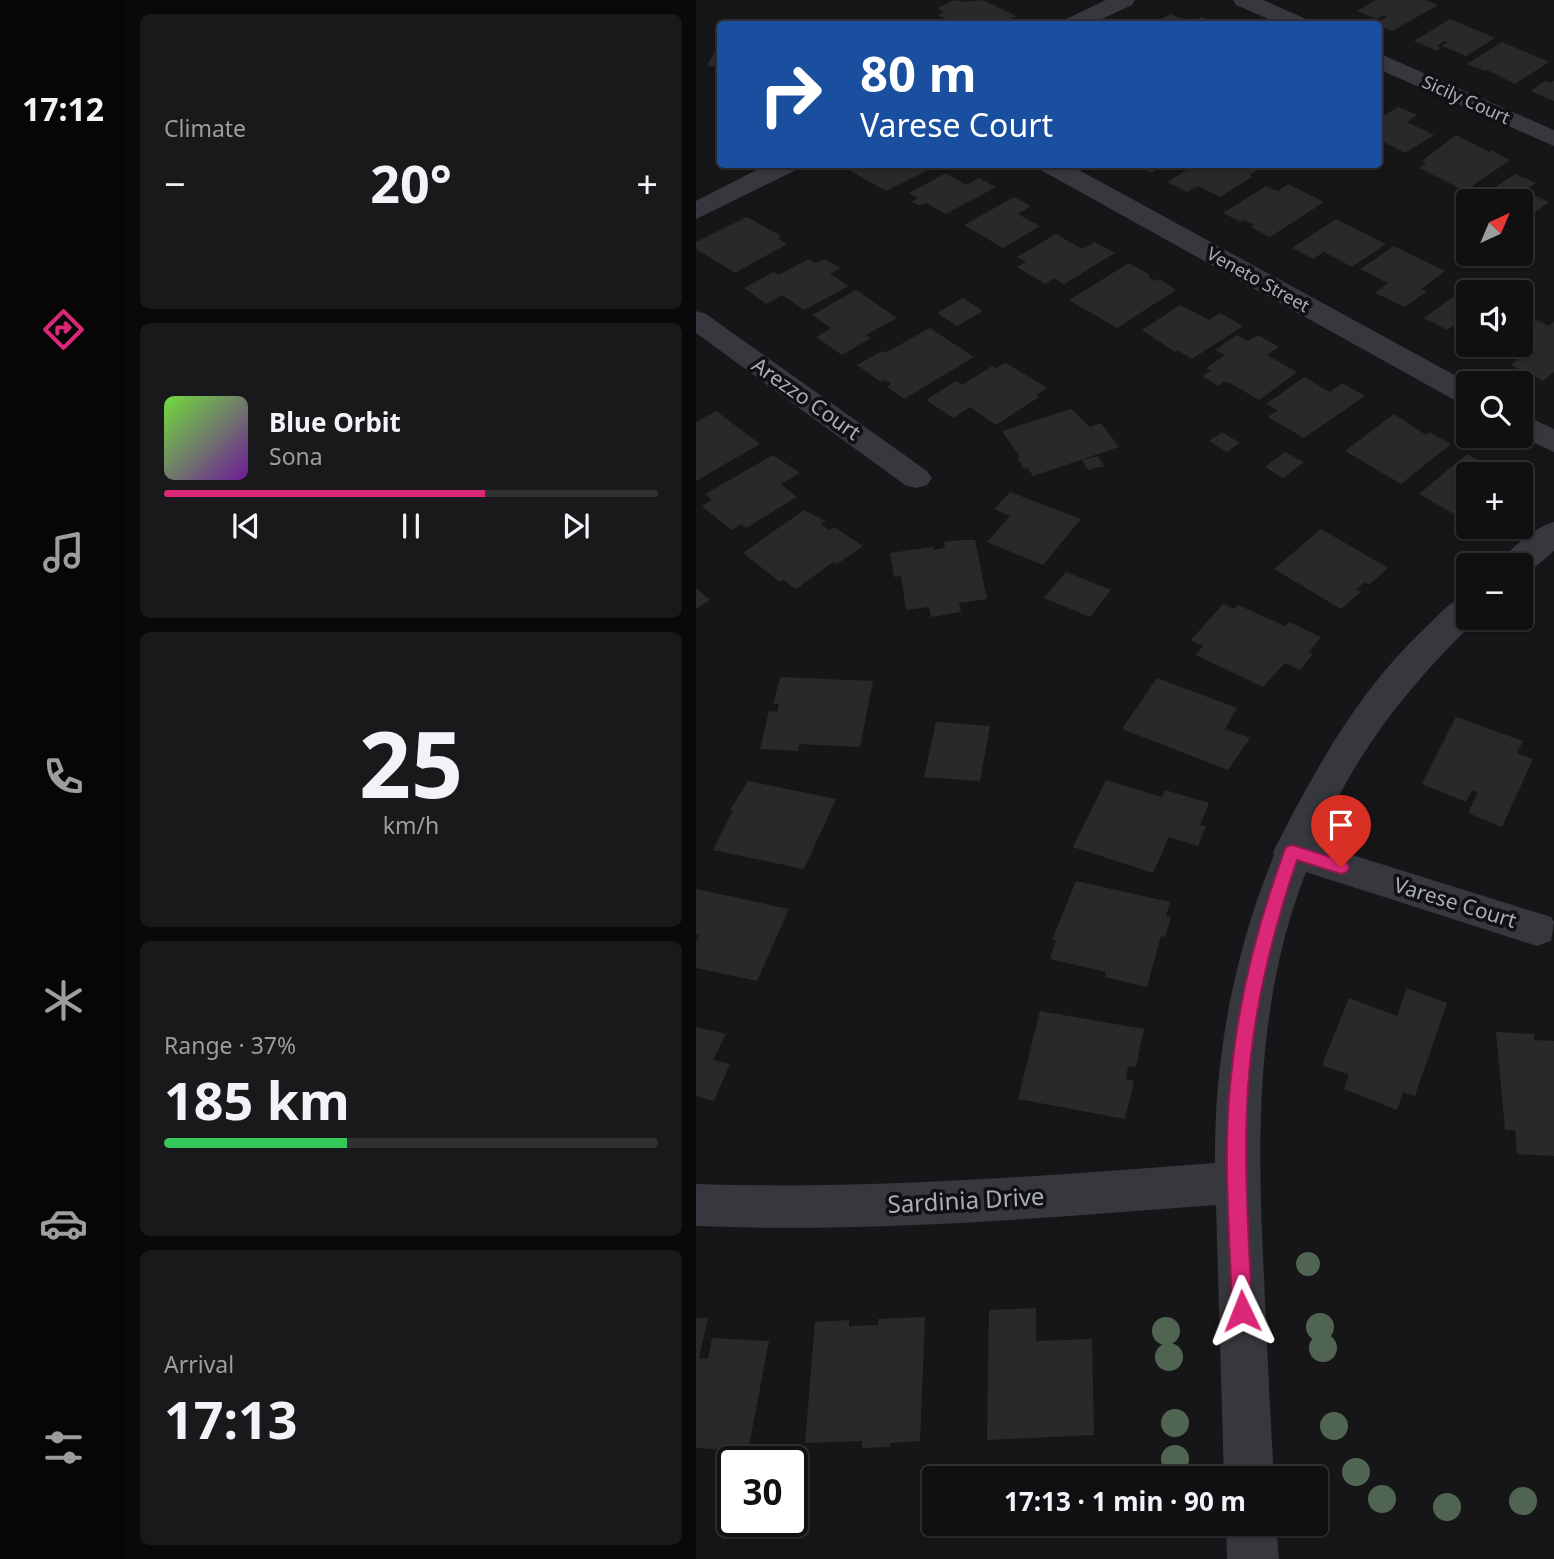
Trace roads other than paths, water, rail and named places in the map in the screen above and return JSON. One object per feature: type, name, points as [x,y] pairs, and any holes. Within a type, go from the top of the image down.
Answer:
[{"type":"street","points":[[1080,21],[1124,0]]},
{"type":"street","points":[[1244,0],[1291,21]]},
{"type":"street","name":"Sicily Court","points":[[1382,62],[1554,139]]},
{"type":"street","points":[[696,211],[781,168]]},
{"type":"street","name":"Veneto Street","points":[[1055,168],[1456,388]]},
{"type":"street","name":"Arezzo Court","points":[[696,320],[916,478]]},
{"type":"street","points":[[1533,430],[1554,442]]},
{"type":"street","points":[[1530,553],[1554,533]]},
{"type":"street","points":[[1248,1466],[1236,1182],[1239,1087],[1250,998],[1271,910],[1292,852],[1324,784],[1362,722],[1405,668],[1456,619]]},
{"type":"street","name":"Varese Court","points":[[1292,852],[1537,929]]},
{"type":"street","name":"Sardinia Drive","points":[[696,1205],[776,1208],[954,1204],[1236,1182]]},
{"type":"street","points":[[1251,1536],[1252,1559]]}]
